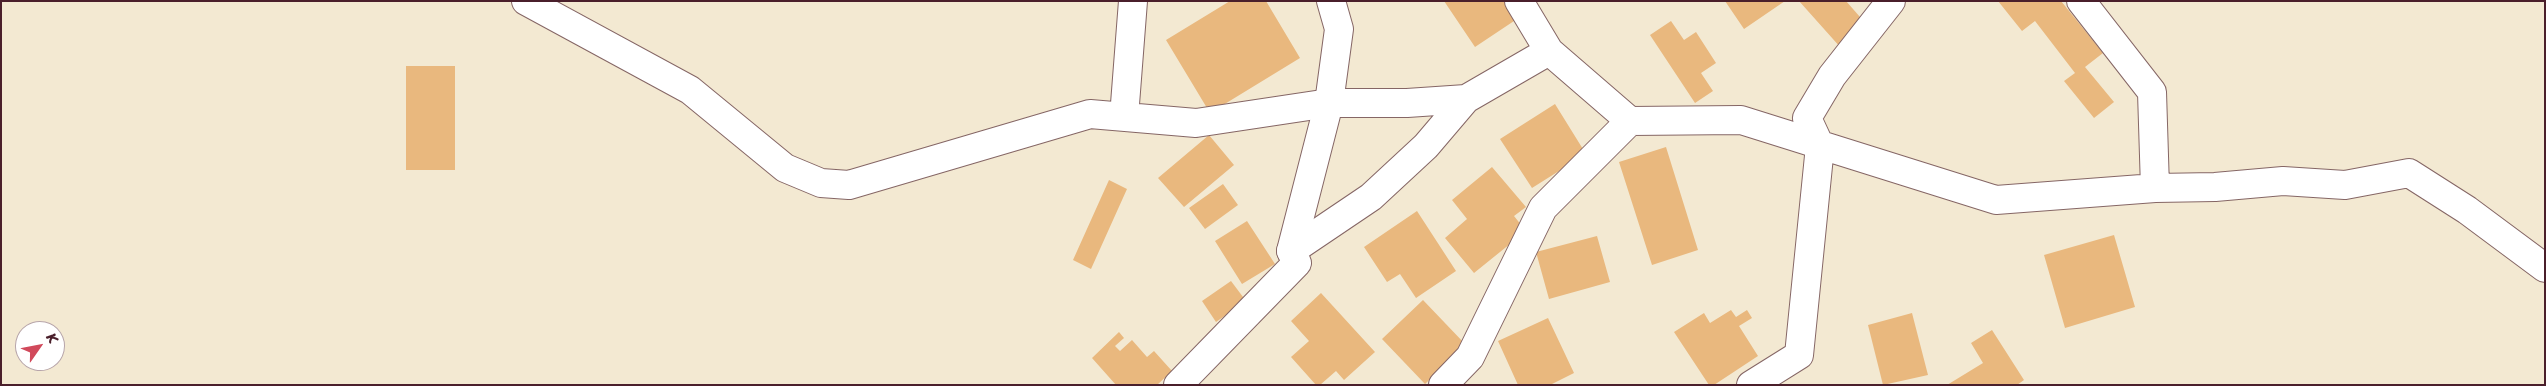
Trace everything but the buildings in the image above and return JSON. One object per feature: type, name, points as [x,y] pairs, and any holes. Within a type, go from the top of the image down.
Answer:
[{"type":"street","points":[[526,1],[690,90],[784,168],[820,182],[849,185],[1090,114],[1196,123],[1329,103],[1408,103],[1466,99]]},
{"type":"street","points":[[1124,117],[1132,1]]},
{"type":"street","points":[[1178,385],[1297,263],[1290,251],[1329,103],[1339,29],[1331,1]]},
{"type":"street","points":[[1519,1],[1549,51],[1630,121],[1741,120],[1996,200],[2155,188],[2216,188],[2283,181],[2345,185],[2409,173],[2467,210],[2545,268]]},
{"type":"street","points":[[2081,1],[2152,92],[2155,188]]},
{"type":"street","points":[[1751,385],[1799,355],[1820,146],[1807,118],[1832,76],[1884,4]]},
{"type":"street","points":[[1290,251],[1371,196],[1426,146],[1466,99],[1549,51]]},
{"type":"street","points":[[1443,385],[1470,357],[1543,208],[1630,121]]}]
